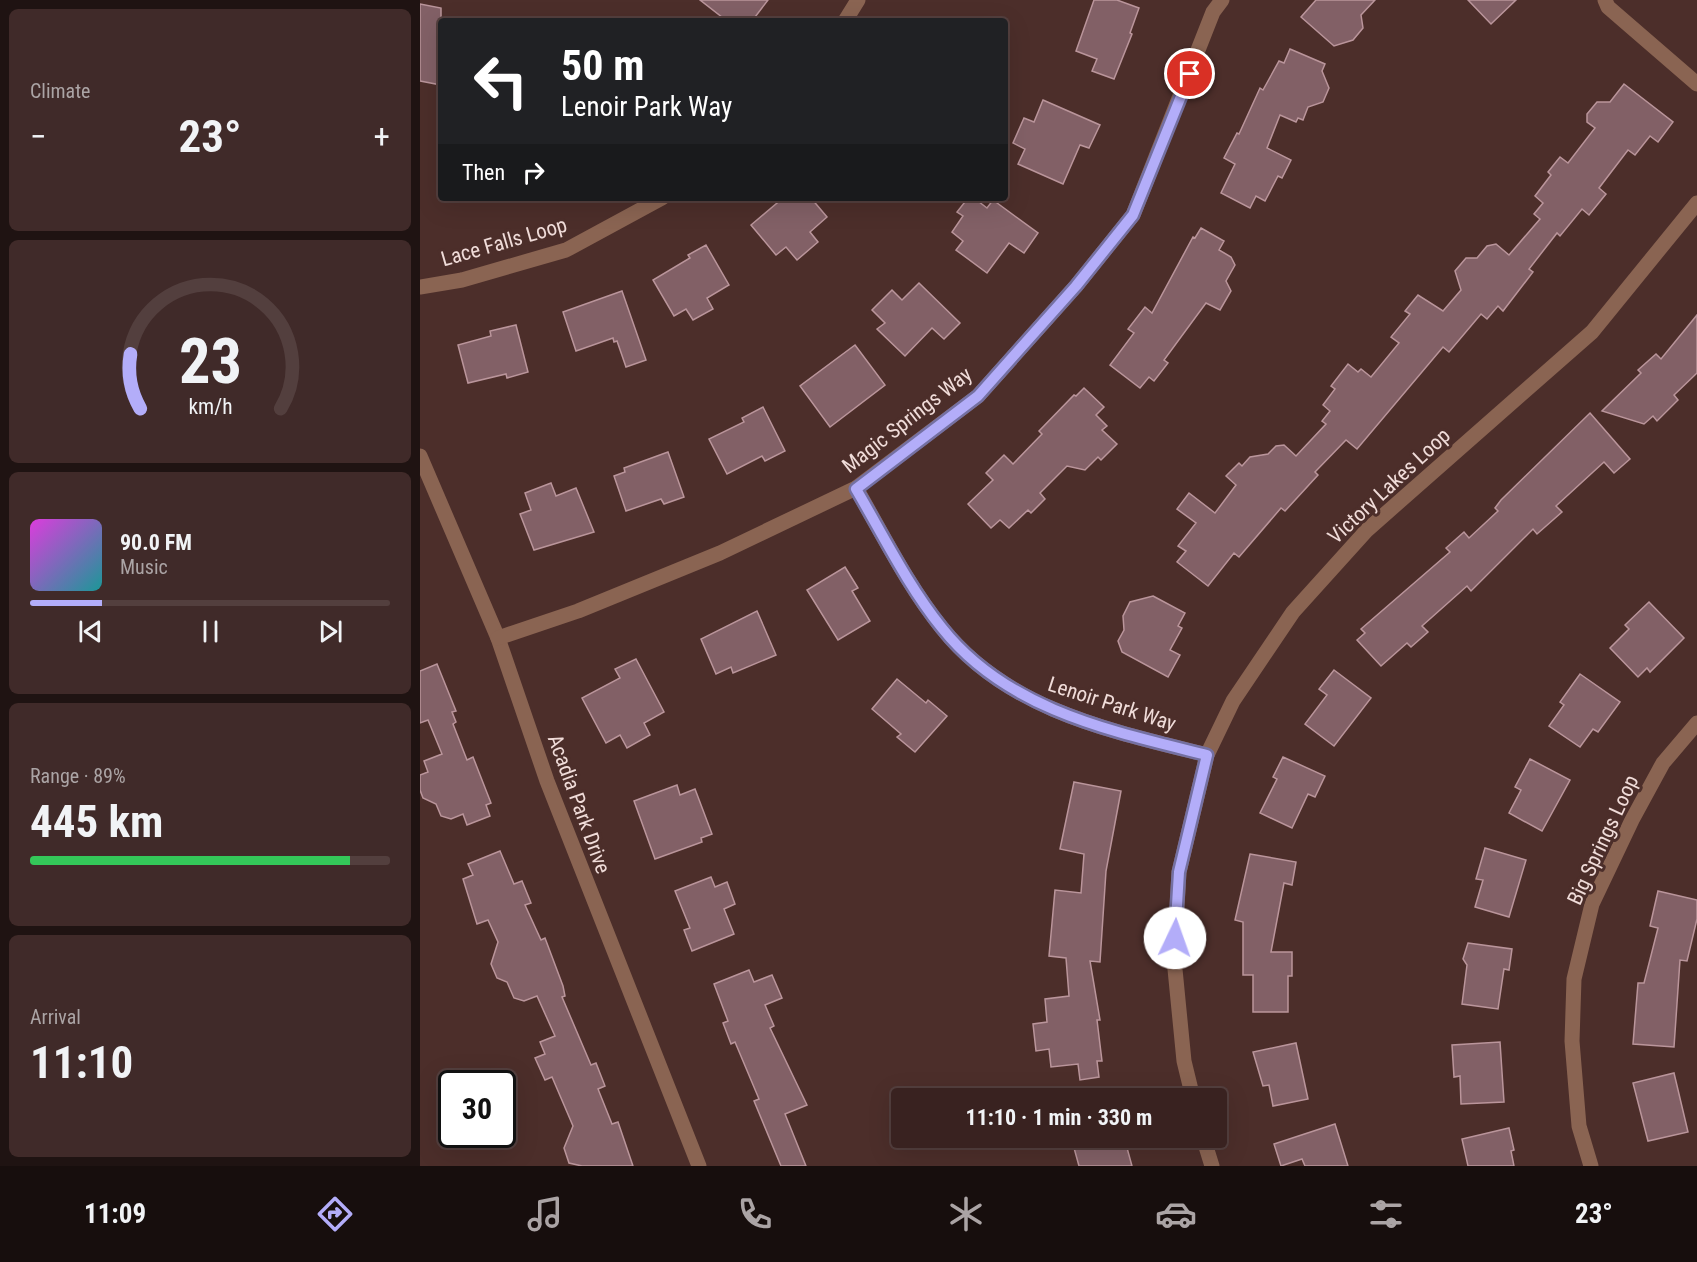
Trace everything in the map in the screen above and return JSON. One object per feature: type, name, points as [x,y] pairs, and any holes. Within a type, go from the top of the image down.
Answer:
[{"type":"street","points":[[847,18],[858,0]]},
{"type":"street","name":"Magic Springs Way","points":[[498,638],[578,611],[720,553],[856,489],[978,396],[1076,286],[1133,215],[1213,12],[1222,0]]},
{"type":"street","points":[[1605,0],[1608,7],[1697,84]]},
{"type":"street","name":"Lace Falls Loop","points":[[420,287],[462,280],[566,250],[656,201]]},
{"type":"street","name":"Victory Lakes Loop","points":[[1191,1088],[1184,1061],[1174,959],[1179,872],[1207,755],[1233,701],[1293,612],[1367,530],[1592,332],[1697,203]]},
{"type":"street","name":"Acadia Park Drive","points":[[420,456],[498,638],[559,813],[699,1166]]},
{"type":"street","name":"Lenoir Park Way","points":[[856,489],[898,562],[942,629],[986,672],[1041,706],[1117,733],[1207,755]]},
{"type":"street","name":"Big Springs Loop","points":[[1592,1166],[1579,1126],[1572,1041],[1574,979],[1592,904],[1632,820],[1663,763],[1697,723]]},
{"type":"street","points":[[1206,1148],[1212,1166]]},
{"type":"building","points":[[700,0],[768,0],[754,18],[723,18]]},
{"type":"building","points":[[1094,0],[1117,0],[1139,8],[1130,33],[1132,34],[1114,79],[1092,71],[1097,59],[1076,51]]},
{"type":"building","points":[[1316,0],[1375,0],[1361,15],[1363,28],[1353,40],[1334,46],[1301,17]]},
{"type":"building","points":[[1468,0],[1516,0],[1491,24]]},
{"type":"building","points":[[420,4],[441,8],[441,18],[438,18],[438,84],[420,81]]},
{"type":"building","points":[[1290,49],[1325,64],[1322,71],[1329,88],[1323,102],[1308,107],[1303,120],[1298,118],[1296,122],[1280,115],[1267,148],[1291,160],[1282,178],[1278,176],[1265,201],[1256,196],[1250,208],[1221,193],[1235,164],[1224,158],[1237,133],[1239,134],[1260,88],[1263,90],[1279,61],[1284,63]]},
{"type":"building","points":[[1624,84],[1673,122],[1658,142],[1650,136],[1635,155],[1628,150],[1599,188],[1606,194],[1589,215],[1582,209],[1560,236],[1557,233],[1529,269],[1533,272],[1503,311],[1498,306],[1487,319],[1481,314],[1449,352],[1443,347],[1357,449],[1346,440],[1315,472],[1318,475],[1285,511],[1281,508],[1239,557],[1234,553],[1208,586],[1177,562],[1186,551],[1178,546],[1196,523],[1177,509],[1189,493],[1215,513],[1236,485],[1226,476],[1239,463],[1242,466],[1250,457],[1268,454],[1276,446],[1284,445],[1296,456],[1326,424],[1322,421],[1330,411],[1323,405],[1335,389],[1331,386],[1348,364],[1358,372],[1361,369],[1371,377],[1399,343],[1391,337],[1410,314],[1405,311],[1418,295],[1443,311],[1461,290],[1455,271],[1466,258],[1477,258],[1487,246],[1496,244],[1509,255],[1540,219],[1534,214],[1543,203],[1535,196],[1551,175],[1548,172],[1560,157],[1568,163],[1595,128],[1587,122],[1587,114],[1597,102],[1610,102]]},
{"type":"building","points":[[1043,100],[1100,125],[1089,148],[1080,145],[1063,184],[1018,164],[1025,149],[1013,143],[1024,118],[1034,122]]},
{"type":"building","points":[[779,201],[814,201],[827,217],[810,232],[818,242],[797,260],[786,247],[776,255],[751,225]]},
{"type":"building","points":[[966,201],[978,201],[987,208],[994,201],[1038,233],[1024,253],[1009,243],[987,273],[956,250],[963,241],[952,232],[963,216],[957,212]]},
{"type":"building","points":[[1201,228],[1224,241],[1219,250],[1231,257],[1235,265],[1226,281],[1231,291],[1220,310],[1206,303],[1164,360],[1168,363],[1154,381],[1149,377],[1140,388],[1110,365],[1134,333],[1128,329],[1145,307],[1152,313],[1193,237],[1195,238]]},
{"type":"building","points":[[706,245],[729,285],[707,298],[713,309],[693,320],[686,309],[674,316],[653,280],[690,258],[688,255]]},
{"type":"building","points":[[919,283],[960,323],[944,339],[932,328],[905,356],[877,329],[885,323],[872,310],[892,290],[902,300]]},
{"type":"building","points":[[622,291],[646,360],[626,367],[617,341],[614,342],[613,338],[576,351],[563,312]]},
{"type":"building","points":[[1697,315],[1697,373],[1674,395],[1678,400],[1657,421],[1653,416],[1644,424],[1602,411],[1641,373],[1638,370],[1656,354],[1661,359]]},
{"type":"building","points":[[516,325],[528,372],[507,378],[506,374],[468,383],[458,345],[491,336],[490,331]]},
{"type":"building","points":[[855,345],[885,385],[830,427],[800,386]]},
{"type":"building","points":[[1084,388],[1104,407],[1096,415],[1107,426],[1102,430],[1117,444],[1101,460],[1098,457],[1085,470],[1067,466],[1040,493],[1045,499],[1031,513],[1028,510],[1009,528],[1000,520],[991,528],[968,504],[993,480],[986,473],[1004,455],[1013,464],[1042,434],[1039,431],[1074,395],[1076,396]]},
{"type":"building","points":[[763,407],[785,451],[765,461],[762,456],[727,474],[709,439],[744,422],[742,418]]},
{"type":"building","points":[[1590,413],[1630,459],[1614,473],[1604,462],[1556,506],[1562,512],[1537,534],[1533,529],[1471,591],[1467,586],[1422,626],[1428,632],[1411,647],[1407,643],[1381,666],[1357,640],[1365,633],[1361,629],[1450,552],[1446,548],[1464,532],[1469,538],[1498,511],[1495,508],[1501,500]]},
{"type":"building","points":[[668,452],[684,497],[664,504],[661,499],[626,511],[614,476],[625,472],[624,468]]},
{"type":"building","points":[[551,483],[556,496],[576,488],[594,532],[534,550],[520,514],[531,510],[525,493]]},
{"type":"building","points":[[845,567],[858,588],[852,591],[870,621],[838,640],[807,590]]},
{"type":"building","points":[[1153,596],[1185,613],[1178,626],[1182,628],[1170,650],[1180,655],[1168,677],[1122,652],[1118,641],[1124,630],[1123,616],[1130,602]]},
{"type":"building","points":[[1649,602],[1684,638],[1650,672],[1647,668],[1638,677],[1610,648],[1629,629],[1625,625]]},
{"type":"building","points":[[757,611],[776,655],[733,673],[731,667],[716,674],[701,639]]},
{"type":"building","points":[[636,659],[664,712],[644,723],[650,735],[627,748],[620,735],[606,743],[582,698],[620,678],[615,669]]},
{"type":"building","points":[[437,664],[456,711],[452,712],[456,722],[453,724],[467,760],[473,757],[491,803],[486,805],[490,816],[467,825],[463,814],[451,819],[441,816],[436,804],[423,798],[420,790],[420,775],[428,772],[424,761],[442,754],[428,720],[420,723],[420,671]]},
{"type":"building","points":[[1334,670],[1371,698],[1334,746],[1305,724],[1327,695],[1319,689]]},
{"type":"building","points":[[1580,674],[1620,702],[1598,732],[1593,729],[1580,747],[1549,726],[1564,705],[1560,702]]},
{"type":"building","points":[[897,679],[926,703],[928,700],[947,716],[915,752],[897,737],[901,734],[872,709]]},
{"type":"building","points":[[1283,757],[1325,776],[1315,797],[1308,794],[1292,828],[1260,813],[1277,779],[1273,777]]},
{"type":"building","points":[[1530,759],[1570,780],[1542,831],[1509,813],[1521,790],[1515,787]]},
{"type":"building","points":[[1074,782],[1121,791],[1106,871],[1100,962],[1090,961],[1100,1020],[1097,1020],[1102,1061],[1097,1061],[1099,1077],[1080,1080],[1078,1064],[1051,1067],[1049,1049],[1036,1051],[1033,1024],[1047,1022],[1045,999],[1069,996],[1066,958],[1049,956],[1055,890],[1081,893],[1084,854],[1060,849]]},
{"type":"building","points":[[677,785],[680,795],[695,789],[712,834],[701,838],[702,842],[655,859],[634,801]]},
{"type":"building","points":[[1485,848],[1526,860],[1509,917],[1475,907],[1483,880],[1476,879]]},
{"type":"building","points":[[500,851],[514,884],[522,881],[531,903],[525,905],[541,940],[545,938],[563,986],[565,996],[562,997],[591,1065],[596,1063],[605,1086],[598,1089],[612,1124],[618,1122],[633,1166],[582,1166],[569,1163],[564,1148],[573,1126],[552,1077],[545,1080],[535,1058],[545,1054],[540,1042],[555,1036],[537,996],[524,1001],[514,998],[507,982],[497,978],[491,964],[498,942],[488,920],[477,924],[463,879],[473,875],[468,864]]},
{"type":"building","points":[[1250,854],[1296,862],[1292,885],[1284,883],[1271,952],[1292,952],[1292,976],[1288,976],[1288,1012],[1253,1012],[1253,975],[1243,975],[1243,922],[1235,920]]},
{"type":"building","points":[[711,877],[715,887],[727,882],[735,904],[724,909],[734,934],[692,951],[684,930],[690,928],[675,891]]},
{"type":"building","points":[[1658,891],[1697,900],[1697,919],[1687,961],[1680,960],[1674,1047],[1633,1044],[1638,983],[1644,983],[1658,928],[1650,926]]},
{"type":"building","points":[[1468,943],[1512,949],[1509,970],[1504,969],[1498,1009],[1462,1004],[1467,965],[1463,959]]},
{"type":"building","points":[[749,970],[754,982],[772,975],[782,998],[765,1005],[774,1026],[770,1028],[807,1105],[785,1114],[806,1166],[781,1166],[754,1101],[759,1099],[735,1042],[731,1044],[723,1023],[728,1021],[714,984]]},
{"type":"building","points":[[1500,1042],[1504,1102],[1461,1104],[1460,1076],[1454,1077],[1452,1045]]},
{"type":"building","points":[[1296,1043],[1308,1099],[1273,1106],[1269,1085],[1263,1086],[1253,1052]]},
{"type":"building","points":[[1674,1073],[1688,1132],[1648,1141],[1633,1083]]},
{"type":"building","points":[[1335,1124],[1348,1166],[1305,1166],[1302,1159],[1281,1166],[1274,1144]]},
{"type":"building","points":[[1509,1128],[1514,1150],[1511,1151],[1514,1166],[1468,1166],[1462,1139]]},
{"type":"building","points":[[1074,1148],[1127,1148],[1132,1166],[1079,1166]]},
{"type":"route","points":[[1175,938],[1179,872],[1207,755],[1117,733],[1041,706],[986,672],[942,629],[898,562],[856,489],[978,396],[1076,286],[1133,215],[1190,74]]}]
